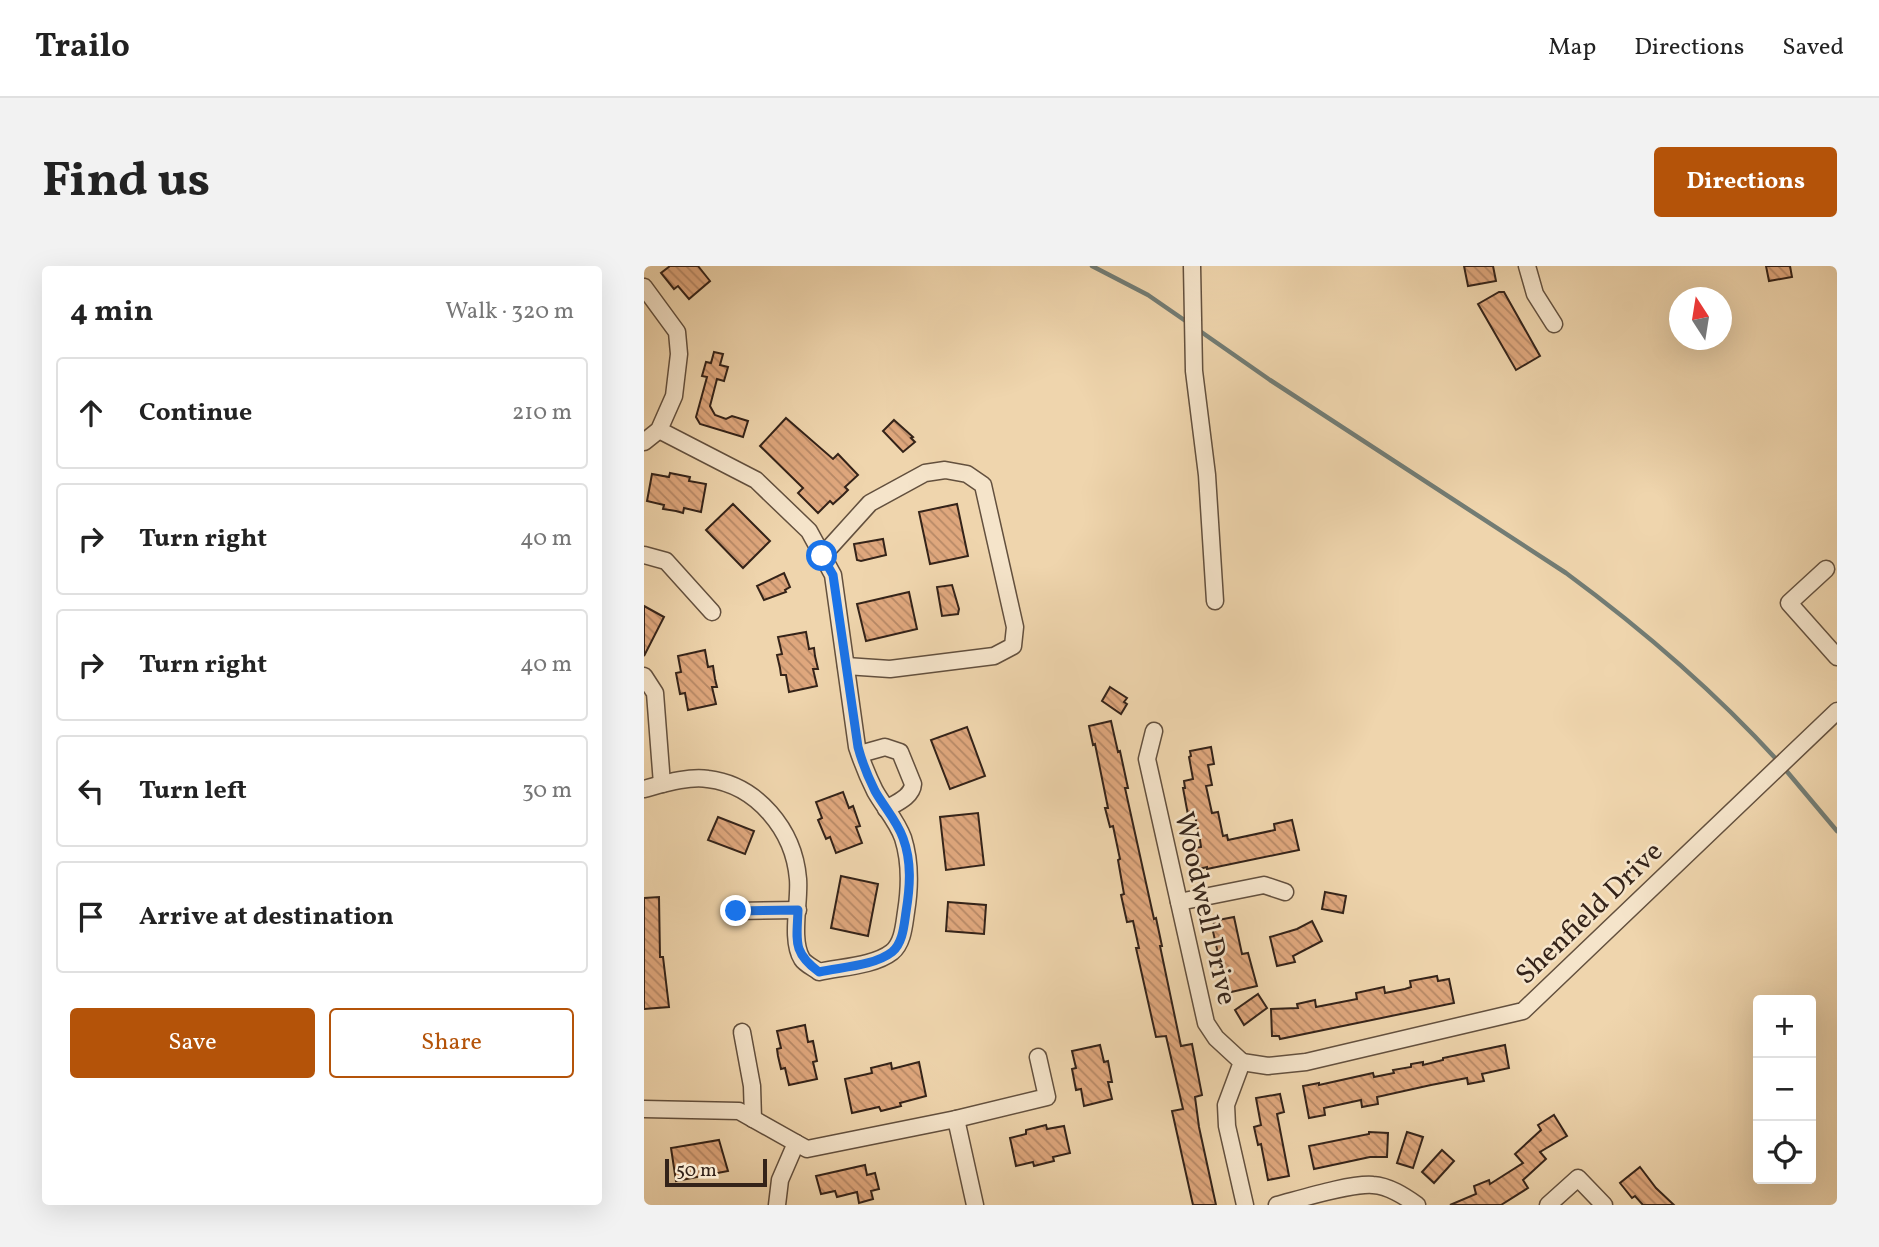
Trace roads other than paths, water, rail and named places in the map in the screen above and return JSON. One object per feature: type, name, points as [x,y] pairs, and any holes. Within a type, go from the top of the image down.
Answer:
[{"type":"street","points":[[1192,266],[1194,371],[1207,475],[1215,601]]},
{"type":"street","points":[[1527,266],[1535,294],[1553,324]]},
{"type":"street","points":[[644,287],[677,332],[679,354],[674,396],[659,430],[644,442]]},
{"type":"street","points":[[644,789],[705,778],[724,782],[755,797],[780,826],[790,844],[798,880],[797,941],[803,960],[819,972],[879,958],[892,952],[899,943],[910,888],[909,866],[903,836],[865,771],[860,754],[833,575],[809,531],[756,480],[659,430]]},
{"type":"street","points":[[822,556],[870,503],[925,473],[944,470],[967,474],[983,485],[1014,627],[1013,646],[994,656],[890,669],[846,666]]},
{"type":"street","points":[[644,555],[666,561],[712,612]]},
{"type":"street","points":[[1826,569],[1789,603],[1837,657]]},
{"type":"street","points":[[644,676],[655,694],[662,784]]},
{"type":"street","name":"Shenfield Drive","points":[[1242,1062],[1268,1066],[1306,1062],[1523,1011],[1837,711]]},
{"type":"street","name":"Woodwell Drive","points":[[1154,731],[1147,759],[1206,1023],[1216,1038],[1242,1062]]},
{"type":"street","points":[[860,754],[885,747],[900,752],[913,784],[912,790],[906,797],[886,809]]},
{"type":"street","points":[[1179,902],[1264,885],[1285,892]]},
{"type":"street","points":[[736,911],[798,910]]},
{"type":"street","points":[[741,1032],[752,1086],[753,1119]]},
{"type":"street","points":[[644,1110],[738,1111],[807,1149],[956,1119],[1047,1097],[1038,1058]]},
{"type":"street","points":[[1242,1062],[1226,1105],[1227,1126],[1245,1205]]},
{"type":"street","points":[[956,1119],[975,1205]]},
{"type":"street","points":[[777,1205],[780,1180],[796,1143]]},
{"type":"street","points":[[1548,1205],[1578,1178],[1604,1205]]},
{"type":"street","points":[[1277,1205],[1353,1187],[1373,1185],[1399,1193],[1417,1205]]},
{"type":"waterway","points":[[1092,266],[1148,295],[1190,324]]},
{"type":"waterway","points":[[1197,329],[1270,380],[1566,573],[1676,662],[1729,710],[1778,761]]},
{"type":"waterway","points":[[1784,768],[1837,831]]}]
